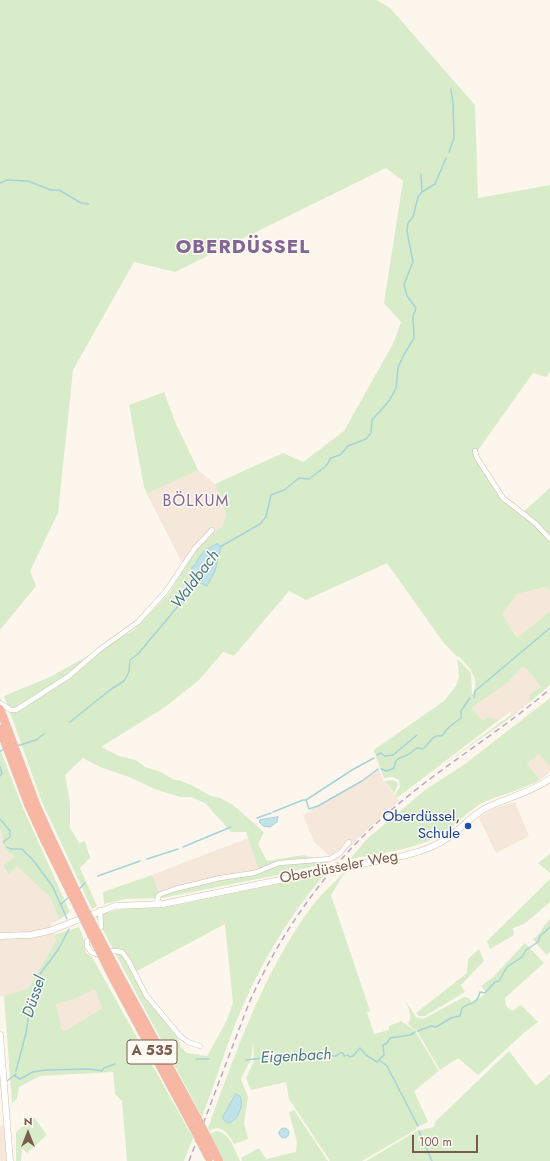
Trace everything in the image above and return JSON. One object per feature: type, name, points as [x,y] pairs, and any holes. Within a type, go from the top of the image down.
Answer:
[{"type":"highway","name":"A 535","points":[[0,709],[23,779]]},
{"type":"highway","name":"A 535","points":[[0,729],[23,779],[47,838],[83,906],[115,974],[210,1160]]},
{"type":"highway","name":"A 535","points":[[115,974],[219,1161]]},
{"type":"street","points":[[475,451],[477,458],[502,498],[535,523],[550,539]]},
{"type":"street","points":[[0,703],[11,710],[16,710],[61,682],[99,650],[138,622],[166,591],[195,548],[212,530]]},
{"type":"street","name":"Oberdüsseler Weg","points":[[0,936],[30,935],[49,931],[100,910],[130,904],[157,904],[349,866],[430,848],[452,835],[481,811],[529,792],[550,779]]},
{"type":"street","name":"Oberdüsseler Weg","points":[[157,904],[158,896],[175,889],[220,878],[254,873],[279,863],[330,859],[340,853],[349,842]]},
{"type":"street","points":[[100,910],[101,927],[87,941],[87,946],[91,952],[96,954],[114,951],[122,952],[128,960],[142,990],[150,1000],[180,1036],[188,1042],[200,1046]]},
{"type":"street","points":[[0,1035],[10,1161]]},
{"type":"shaded area","points":[[198,470],[215,484],[226,515],[222,526],[182,563],[147,494]]},
{"type":"shaded area","points":[[546,587],[550,591],[550,611],[517,638],[502,614],[517,594]]},
{"type":"shaded area","points":[[522,667],[527,669],[541,687],[530,694],[530,702],[513,716],[510,712],[499,720],[487,717],[484,720],[481,719],[472,708],[508,682]]},
{"type":"shaded area","points":[[539,753],[550,767],[550,772],[540,780],[527,763]]},
{"type":"shaded area","points":[[379,770],[384,782],[385,781],[399,801],[359,837],[336,862],[314,842],[303,815]]},
{"type":"shaded area","points":[[515,802],[529,836],[496,853],[479,818],[493,809]]},
{"type":"shaded area","points":[[0,830],[2,833],[4,849],[14,857],[3,867],[17,866],[37,883],[50,897],[59,920],[51,924],[56,941],[28,988],[4,996],[0,996]]},
{"type":"shaded area","points":[[248,838],[261,873],[157,891],[152,875]]},
{"type":"shaded area","points":[[96,988],[102,1008],[65,1031],[62,1030],[56,1004],[72,1000]]},
{"type":"shaded area","points":[[4,1124],[7,1161],[0,1161],[0,1127]]},
{"type":"green space","points":[[0,0],[377,0],[390,8],[475,105],[478,198],[550,185],[550,372],[546,377],[533,373],[476,453],[501,494],[523,512],[550,488],[550,591],[546,587],[517,594],[502,614],[517,638],[550,611],[550,685],[530,702],[530,694],[541,687],[527,669],[522,667],[508,682],[472,708],[481,719],[484,720],[487,717],[499,720],[397,798],[395,795],[400,787],[399,780],[393,777],[384,778],[374,751],[444,701],[456,686],[459,677],[457,658],[457,657],[443,642],[387,563],[306,600],[289,591],[234,656],[223,652],[199,680],[165,707],[101,747],[119,756],[136,760],[145,767],[161,772],[174,780],[179,780],[191,785],[211,796],[220,798],[233,805],[264,832],[258,844],[267,861],[303,855],[330,862],[278,875],[162,898],[125,899],[104,904],[103,892],[152,875],[158,891],[260,873],[246,832],[231,832],[205,803],[191,797],[180,797],[155,789],[129,777],[100,767],[83,758],[65,775],[70,803],[70,828],[79,843],[85,841],[90,858],[80,868],[97,906],[92,909],[42,802],[4,696],[50,677],[134,630],[170,592],[184,567],[182,563],[222,526],[226,515],[215,484],[283,453],[303,462],[344,431],[394,342],[401,322],[384,303],[403,181],[386,168],[175,272],[134,262],[73,370],[58,513],[30,571],[36,586],[0,630]],"holes":[[[458,656],[469,669],[475,679],[475,690],[472,695],[471,673],[457,658]]]},
{"type":"green space","points":[[164,392],[176,424],[198,470],[147,494],[144,487],[129,405]]},
{"type":"green space","points":[[550,698],[550,767],[539,754],[527,763],[540,780],[480,804],[448,830],[421,844],[350,859],[367,839],[425,790],[465,764]]},
{"type":"green space","points":[[512,714],[513,716],[436,770]]},
{"type":"green space","points":[[0,749],[23,808],[70,912],[59,920],[50,897],[17,866],[9,874],[3,866],[14,857],[4,849],[2,833],[0,830]]},
{"type":"green space","points":[[385,781],[396,781],[398,785],[394,793]]},
{"type":"green space","points":[[550,854],[550,873],[538,863]]},
{"type":"green space","points":[[347,869],[331,895],[370,1011],[367,1012],[374,1034],[389,1030],[389,1026],[401,1021],[415,1031],[439,1071],[414,1091],[428,1122],[417,1127],[415,1130],[362,1161],[330,1161],[289,1099],[286,1082],[251,1090],[246,1078],[254,1061],[253,1043],[251,1059],[241,1079],[248,1097],[244,1123],[248,1139],[234,1144],[230,1137],[221,1129],[218,1128],[210,1131],[208,1128],[240,1041],[265,986],[294,932],[316,901]]},
{"type":"green space","points":[[325,874],[298,908],[274,944],[254,982],[236,1022],[202,1117],[95,915],[128,908],[158,908]],"holes":[[[225,924],[233,1003],[226,1022],[207,1056],[187,1053],[181,1047],[176,1034],[142,991],[124,952],[129,958],[135,972]]]},
{"type":"green space","points":[[550,879],[550,902],[524,924],[513,928],[514,935],[490,949],[487,941]]},
{"type":"green space","points":[[550,919],[550,952],[546,955],[533,939],[538,935]]},
{"type":"green space","points":[[79,927],[83,937],[86,953],[92,957],[193,1138],[184,1161],[127,1161],[122,1101],[115,1094],[113,1072],[40,1076],[19,1087],[17,1099],[12,1103],[4,996],[28,988],[56,941],[54,935]],"holes":[[[95,989],[102,1008],[65,1031],[62,1030],[56,1004],[72,1000]]]},
{"type":"green space","points":[[525,943],[544,963],[505,998],[506,1006],[512,1011],[521,1005],[538,1022],[478,1075],[458,1058],[440,1070],[418,1033],[408,1024],[410,1014],[404,999],[416,1017],[423,1019],[464,997],[469,998],[472,1003],[487,993],[481,986],[493,977]]},
{"type":"green space","points":[[479,949],[484,961],[461,985],[465,992],[425,1016],[419,1016],[416,1013],[467,973],[468,959]]},
{"type":"green space","points":[[509,1051],[536,1086],[550,1074],[550,1161],[366,1161],[417,1131],[434,1127],[435,1122]]},
{"type":"green space","points":[[294,1110],[328,1161],[242,1161],[241,1158],[259,1148],[266,1159],[296,1152],[297,1142],[289,1112]]},
{"type":"green space","points":[[34,1117],[47,1135],[27,1153],[22,1148],[21,1161],[16,1161],[16,1132]]},
{"type":"green space","points":[[216,1131],[221,1132],[229,1138],[240,1161],[224,1161],[210,1134]]},
{"type":"water","points":[[217,544],[221,546],[215,571],[207,586],[198,582],[191,573],[192,567],[196,564],[204,551]]},
{"type":"water","points":[[278,817],[277,822],[270,827],[263,826],[259,822],[260,820]]},
{"type":"water","points":[[236,1094],[240,1096],[241,1108],[235,1119],[228,1123],[223,1119],[223,1117]]},
{"type":"water","points":[[282,1128],[286,1128],[288,1129],[288,1137],[282,1138],[279,1135],[279,1131]]},
{"type":"waterway","name":"Waldbach","points":[[449,152],[454,138],[451,89]]},
{"type":"waterway","name":"Waldbach","points":[[220,547],[260,524],[266,517],[271,495],[284,490],[299,478],[309,479],[326,466],[331,458],[340,455],[348,446],[366,439],[371,433],[372,420],[389,401],[396,388],[398,368],[403,356],[414,338],[413,316],[416,308],[407,296],[404,284],[413,262],[407,231],[408,223],[413,217],[418,197],[422,192],[435,184],[446,158]]},
{"type":"waterway","name":"Waldbach","points":[[421,174],[422,192]]},
{"type":"waterway","points":[[0,183],[7,180],[28,181],[51,190],[59,190],[81,203],[89,204]]},
{"type":"waterway","name":"Waldbach","points":[[70,722],[110,690],[124,681],[129,672],[130,660],[138,654],[199,581]]},
{"type":"waterway","points":[[474,698],[475,691],[550,628]]},
{"type":"waterway","points":[[381,769],[387,771],[394,768],[397,759],[406,756],[417,748],[423,749],[435,736],[442,736],[449,727],[461,718],[461,711],[470,698]]},
{"type":"waterway","name":"Waldbach","points":[[17,746],[36,740],[44,734]]},
{"type":"waterway","points":[[377,755],[381,753],[385,756],[393,755],[417,735]]},
{"type":"waterway","name":"Waldbach","points":[[0,751],[5,749]]},
{"type":"waterway","points":[[273,812],[306,800],[352,770],[374,758]]},
{"type":"waterway","name":"Düssel","points":[[0,767],[2,773],[0,776]]},
{"type":"waterway","points":[[306,800],[309,809],[318,806],[362,781],[378,769]]},
{"type":"waterway","points":[[257,818],[271,813]]},
{"type":"waterway","name":"Düssel","points":[[0,819],[10,831],[10,837],[4,841],[4,843]]},
{"type":"waterway","points":[[183,847],[231,827]]},
{"type":"waterway","name":"Düssel","points":[[7,847],[11,849],[22,849],[33,860],[53,887],[67,919]]},
{"type":"waterway","points":[[147,859],[178,849]]},
{"type":"waterway","points":[[98,876],[140,861]]},
{"type":"waterway","points":[[78,890],[85,883]]},
{"type":"waterway","points":[[61,904],[69,897]]},
{"type":"waterway","name":"Eigenbach","points":[[418,1031],[431,1026],[436,1027],[451,1018],[460,1016],[462,1008],[473,1003],[479,996],[480,992],[485,993],[495,982],[499,981],[507,967],[522,957],[526,950],[538,942],[540,936],[550,927]]},
{"type":"waterway","name":"Düssel","points":[[16,1071],[26,1033],[29,1013],[40,985],[40,974],[58,950],[69,929]]},
{"type":"waterway","name":"Eigenbach","points":[[246,1060],[262,1058],[270,1061],[279,1058],[296,1059],[310,1054],[317,1056],[336,1056],[340,1053],[343,1053],[344,1056],[348,1055],[350,1057],[353,1056],[360,1048],[366,1055],[377,1062],[384,1055],[383,1045],[387,1043],[390,1038],[410,1035],[415,1032]]},
{"type":"waterway","name":"Eigenbach","points":[[196,1059],[209,1059]]},
{"type":"waterway","points":[[379,1060],[387,1066],[418,1126]]},
{"type":"waterway","name":"Eigenbach","points":[[15,1076],[20,1079],[33,1072],[46,1070],[90,1069],[102,1071],[104,1068],[115,1064]]},
{"type":"waterway","name":"Düssel","points":[[7,1081],[16,1074]]},
{"type":"waterway","points":[[419,1131],[432,1161]]},
{"type":"railway","points":[[189,1161],[249,1003],[276,950],[308,900],[346,854],[389,812],[428,780],[531,705],[550,689]]},
{"type":"place","name":"Oberdüssel, Schule","points":[[468,826]]},
{"type":"district","name":"OBERDÜSSEL","points":[[243,248]]},
{"type":"district","name":"BÖLKUM","points":[[196,502]]}]
